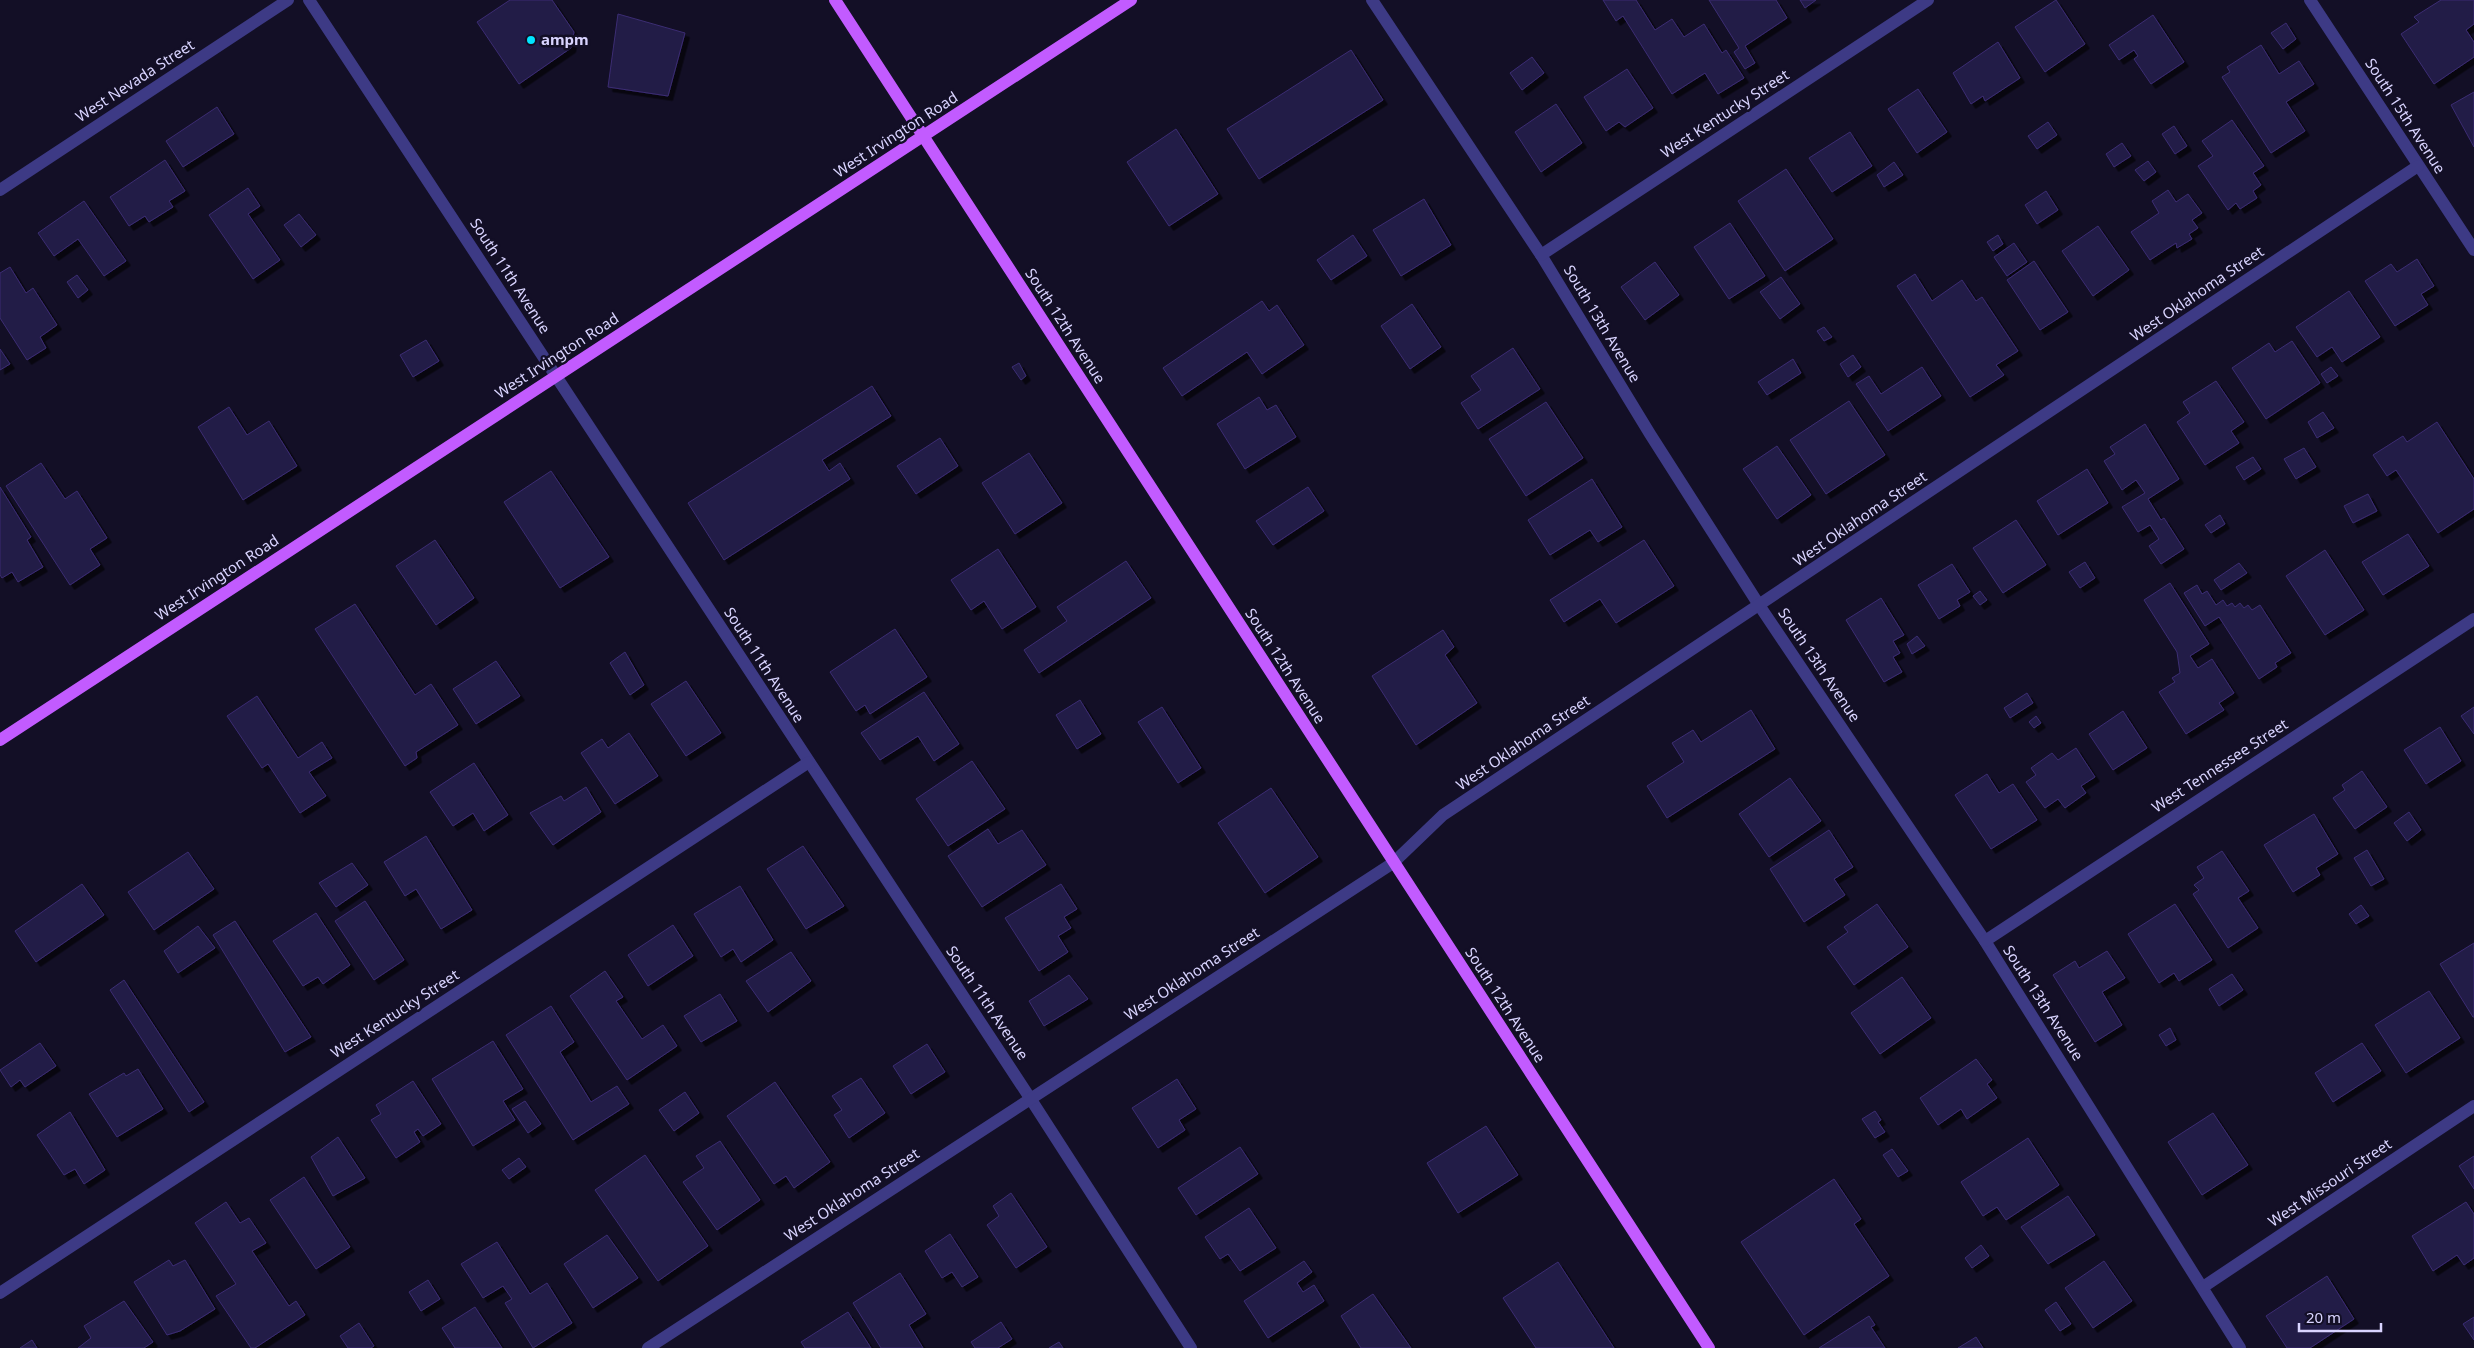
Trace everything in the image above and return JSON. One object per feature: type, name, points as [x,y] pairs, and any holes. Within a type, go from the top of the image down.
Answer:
[{"type":"main road","name":"South 12th Avenue","points":[[835,0],[1393,863],[1710,1348]]},
{"type":"main road","name":"West Irvington Road","points":[[0,740],[1131,0]]},
{"type":"street","name":"West Nevada Street","points":[[0,190],[288,0]]},
{"type":"street","name":"South 11th Avenue","points":[[309,0],[1030,1098],[1191,1348]]},
{"type":"street","name":"South 13th Avenue","points":[[1372,0],[1541,255],[1650,434],[1759,605],[1985,941],[2240,1348]]},
{"type":"street","name":"West Kentucky Street","points":[[1541,255],[1928,0]]},
{"type":"street","name":"South 15th Avenue","points":[[2310,0],[2474,250]]},
{"type":"street","name":"West Oklahoma Street","points":[[648,1348],[1393,863],[1444,815],[2418,166]]},
{"type":"street","name":"West Tennessee Street","points":[[1985,941],[2474,619]]},
{"type":"street","name":"West Kentucky Street","points":[[0,1293],[809,762]]},
{"type":"street","name":"West Missouri Street","points":[[2203,1287],[2474,1106]]},
{"type":"building","name":"ampm","points":[[510,0],[552,0],[574,32],[571,48],[519,84],[477,22]]},
{"type":"building","points":[[1603,0],[1636,0],[1655,30],[1672,19],[1684,37],[1704,24],[1722,53],[1726,50],[1744,78],[1718,94],[1705,73],[1672,94],[1623,16],[1616,21]]},
{"type":"building","points":[[1709,0],[1776,0],[1787,18],[1745,46],[1755,63],[1745,69],[1734,52],[1739,48]]},
{"type":"building","points":[[1800,0],[1816,0],[1805,8]]},
{"type":"building","points":[[2056,0],[2085,44],[2045,72],[2015,27]]},
{"type":"building","points":[[2441,0],[2474,0],[2474,24],[2466,30],[2474,42],[2474,57],[2434,84],[2401,34],[2419,22],[2414,17]]},
{"type":"building","name":"ampm","points":[[618,14],[685,33],[668,96],[608,87]]},
{"type":"building","points":[[2153,15],[2184,62],[2151,84],[2134,59],[2138,56],[2134,50],[2119,60],[2109,45]]},
{"type":"building","points":[[2286,23],[2296,39],[2283,49],[2271,33]]},
{"type":"building","points":[[1998,42],[2020,78],[1985,101],[1983,96],[1971,104],[1953,73]]},
{"type":"building","points":[[2261,45],[2279,74],[2299,61],[2314,84],[2286,102],[2305,131],[2271,153],[2222,77],[2230,72],[2227,67]]},
{"type":"building","points":[[1351,50],[1383,100],[1259,179],[1227,129]]},
{"type":"building","points":[[1532,57],[1544,73],[1522,90],[1510,73]]},
{"type":"building","points":[[1627,69],[1653,108],[1625,127],[1619,122],[1606,131],[1584,97]]},
{"type":"building","points":[[1918,89],[1947,132],[1917,153],[1888,109]]},
{"type":"building","points":[[2474,92],[2474,147],[2451,105]]},
{"type":"building","points":[[1556,104],[1582,143],[1541,172],[1515,132]]},
{"type":"building","points":[[217,107],[234,134],[183,167],[166,141]]},
{"type":"building","points":[[2232,120],[2264,166],[2253,173],[2261,185],[2253,191],[2257,198],[2240,209],[2236,203],[2228,210],[2198,166],[2213,156],[2202,141]]},
{"type":"building","points":[[2048,122],[2057,135],[2037,149],[2028,136]]},
{"type":"building","points":[[2174,126],[2187,146],[2175,154],[2162,134]]},
{"type":"building","points":[[1176,129],[1218,194],[1169,226],[1127,162]]},
{"type":"building","points":[[1850,132],[1872,166],[1832,192],[1809,158]]},
{"type":"building","points":[[2122,143],[2131,156],[2114,167],[2106,154]]},
{"type":"building","points":[[165,160],[185,191],[169,201],[173,207],[149,222],[145,216],[129,226],[110,197]]},
{"type":"building","points":[[2148,161],[2156,172],[2144,181],[2135,170]]},
{"type":"building","points":[[1894,162],[1903,175],[1884,187],[1877,175]]},
{"type":"building","points":[[1786,169],[1833,239],[1785,271],[1738,201]]},
{"type":"building","points":[[248,188],[260,206],[248,214],[280,260],[253,279],[209,215]]},
{"type":"building","points":[[2168,190],[2176,202],[2188,194],[2202,213],[2192,220],[2198,228],[2189,234],[2192,239],[2177,248],[2176,243],[2150,260],[2131,232],[2159,213],[2152,201]]},
{"type":"building","points":[[2046,191],[2058,210],[2037,224],[2025,205]]},
{"type":"building","points":[[1424,199],[1451,245],[1401,276],[1373,230]]},
{"type":"building","points":[[84,201],[126,261],[104,276],[78,239],[54,256],[38,233]]},
{"type":"building","points":[[299,214],[316,235],[301,247],[284,225]]},
{"type":"building","points":[[1730,223],[1765,276],[1729,299],[1694,247]]},
{"type":"building","points":[[2098,226],[2129,270],[2093,296],[2062,251]]},
{"type":"building","points":[[1353,235],[1367,256],[1331,280],[1317,260]]},
{"type":"building","points":[[1998,235],[2003,244],[1993,251],[1987,242]]},
{"type":"building","points":[[2014,243],[2027,262],[2007,276],[1994,257]]},
{"type":"building","points":[[2417,259],[2434,286],[2421,294],[2428,305],[2395,326],[2365,281],[2391,264],[2397,272]]},
{"type":"building","points":[[2034,261],[2068,312],[2040,330],[2007,280]]},
{"type":"building","points":[[1655,262],[1679,295],[1645,320],[1621,287]]},
{"type":"building","points":[[10,267],[26,293],[33,288],[57,325],[40,337],[46,348],[27,360],[0,318],[0,273]]},
{"type":"building","points":[[1915,274],[1932,301],[1962,280],[1976,301],[1982,297],[2018,351],[1996,365],[2004,375],[1970,397],[1897,286]]},
{"type":"building","points":[[77,275],[88,290],[78,298],[67,282]]},
{"type":"building","points":[[1781,277],[1800,304],[1780,319],[1760,292]]},
{"type":"building","points":[[2349,291],[2380,337],[2342,362],[2332,347],[2317,357],[2296,327]]},
{"type":"building","points":[[1262,301],[1269,311],[1277,305],[1304,345],[1262,374],[1247,352],[1182,396],[1163,368]]},
{"type":"building","points":[[1412,304],[1441,347],[1410,369],[1381,326]]},
{"type":"building","points":[[1824,327],[1832,337],[1824,341],[1817,331]]},
{"type":"building","points":[[426,340],[439,361],[413,377],[400,355]]},
{"type":"building","points":[[2292,341],[2320,383],[2266,419],[2232,368],[2269,343],[2275,352]]},
{"type":"building","points":[[1513,348],[1540,389],[1478,429],[1461,403],[1481,390],[1471,376]]},
{"type":"building","points":[[0,349],[10,364],[0,370]]},
{"type":"building","points":[[1853,355],[1861,367],[1848,377],[1840,364]]},
{"type":"building","points":[[1793,359],[1801,373],[1767,395],[1758,382]]},
{"type":"building","points":[[1019,363],[1026,376],[1021,380],[1012,367]]},
{"type":"building","points":[[1922,367],[1941,396],[1888,431],[1856,384],[1869,376],[1881,394]]},
{"type":"building","points":[[2331,367],[2338,376],[2327,383],[2321,374]]},
{"type":"building","points":[[2216,381],[2244,422],[2231,431],[2239,443],[2205,465],[2177,422],[2190,413],[2183,402]]},
{"type":"building","points":[[872,386],[891,416],[822,460],[829,471],[840,463],[850,479],[724,560],[688,503]]},
{"type":"building","points":[[1259,397],[1267,410],[1276,405],[1296,437],[1245,469],[1217,424]]},
{"type":"building","points":[[1849,401],[1885,455],[1826,494],[1790,440]]},
{"type":"building","points":[[1546,402],[1583,458],[1526,496],[1489,439]]},
{"type":"building","points":[[229,407],[247,435],[269,421],[297,466],[243,500],[198,427]]},
{"type":"building","points":[[2323,412],[2334,428],[2317,438],[2308,422]]},
{"type":"building","points":[[2437,422],[2474,479],[2474,509],[2438,533],[2396,470],[2387,476],[2373,455],[2403,436],[2407,442]]},
{"type":"building","points":[[2145,424],[2179,479],[2148,499],[2161,520],[2164,518],[2184,549],[2161,564],[2149,546],[2159,539],[2150,525],[2138,532],[2122,507],[2145,493],[2136,480],[2122,490],[2104,461],[2115,454],[2110,447]]},
{"type":"building","points":[[940,438],[958,466],[916,494],[897,466]]},
{"type":"building","points":[[1777,446],[1811,495],[1777,519],[1743,469]]},
{"type":"building","points":[[2304,448],[2316,467],[2296,479],[2284,459]]},
{"type":"building","points":[[1029,453],[1062,503],[1015,534],[982,483]]},
{"type":"building","points":[[2253,457],[2261,469],[2244,480],[2236,467]]},
{"type":"building","points":[[41,463],[65,499],[77,491],[107,538],[90,549],[100,565],[70,585],[6,486]]},
{"type":"building","points":[[2087,469],[2108,503],[2058,535],[2037,501]]},
{"type":"building","points":[[551,471],[609,557],[560,588],[504,502]]},
{"type":"building","points":[[1592,479],[1622,527],[1598,542],[1590,530],[1550,555],[1528,520]]},
{"type":"building","points":[[0,487],[31,537],[27,540],[43,567],[18,582],[12,572],[2,578],[0,575]]},
{"type":"building","points":[[1308,487],[1324,511],[1273,545],[1256,521]]},
{"type":"building","points":[[2368,494],[2377,511],[2353,523],[2344,506]]},
{"type":"building","points":[[2220,515],[2225,524],[2211,533],[2205,525]]},
{"type":"building","points":[[2016,520],[2046,565],[2003,593],[1973,548]]},
{"type":"building","points":[[2408,534],[2429,566],[2383,595],[2362,562]]},
{"type":"building","points":[[435,540],[474,598],[436,625],[396,566]]},
{"type":"building","points":[[1644,540],[1674,586],[1616,623],[1600,599],[1564,622],[1550,600]]},
{"type":"building","points":[[998,549],[1036,607],[1002,629],[984,601],[971,610],[951,580]]},
{"type":"building","points":[[2325,550],[2364,610],[2325,635],[2286,576]]},
{"type":"building","points":[[1126,561],[1151,598],[1039,673],[1024,650],[1067,621],[1057,607]]},
{"type":"building","points":[[2085,562],[2095,578],[2080,588],[2069,572]]},
{"type":"building","points":[[2239,563],[2247,573],[2221,590],[2214,580]]},
{"type":"building","points":[[1952,564],[1970,592],[1957,600],[1960,606],[1939,619],[1918,585]]},
{"type":"building","points":[[2170,583],[2209,644],[2190,656],[2198,668],[2212,659],[2234,693],[2219,703],[2224,710],[2186,734],[2159,692],[2175,682],[2172,678],[2180,673],[2177,652],[2144,600]]},
{"type":"building","points":[[2197,585],[2202,594],[2207,591],[2216,605],[2223,600],[2227,606],[2232,603],[2235,607],[2240,603],[2244,608],[2248,605],[2252,610],[2260,605],[2291,653],[2275,663],[2277,667],[2259,679],[2219,617],[2205,626],[2184,593]]},
{"type":"building","points":[[1980,591],[1987,600],[1980,605],[1973,596]]},
{"type":"building","points":[[1881,598],[1904,635],[1893,641],[1900,653],[1893,657],[1902,672],[1884,682],[1846,620]]},
{"type":"building","points":[[355,604],[415,695],[431,684],[458,725],[416,752],[417,758],[405,766],[315,629]]},
{"type":"building","points":[[895,629],[927,677],[870,714],[865,705],[856,711],[830,672]]},
{"type":"building","points":[[1443,630],[1454,647],[1445,655],[1477,703],[1416,745],[1372,676]]},
{"type":"building","points":[[1917,636],[1925,646],[1912,654],[1907,644]]},
{"type":"building","points":[[625,652],[644,685],[630,695],[610,663]]},
{"type":"building","points":[[496,661],[520,696],[476,724],[453,689]]},
{"type":"building","points":[[686,681],[721,733],[686,756],[651,704]]},
{"type":"building","points":[[924,692],[959,744],[934,761],[918,736],[880,760],[861,733]]},
{"type":"building","points":[[2027,693],[2033,703],[2010,718],[2004,708]]},
{"type":"building","points":[[257,696],[298,758],[322,742],[332,758],[309,772],[326,796],[300,813],[268,764],[262,768],[227,716]]},
{"type":"building","points":[[1080,700],[1101,734],[1077,749],[1056,715]]},
{"type":"building","points":[[1162,707],[1201,768],[1178,783],[1138,722]]},
{"type":"building","points":[[2474,707],[2474,734],[2461,716]]},
{"type":"building","points":[[1751,710],[1775,749],[1667,818],[1647,786],[1684,762],[1672,743],[1693,730],[1701,742]]},
{"type":"building","points":[[2123,711],[2147,748],[2113,770],[2089,734]]},
{"type":"building","points":[[2036,716],[2041,723],[2034,728],[2029,722]]},
{"type":"building","points":[[2440,727],[2461,761],[2426,784],[2404,750]]},
{"type":"building","points":[[629,733],[658,776],[615,804],[581,753],[602,739],[608,748]]},
{"type":"building","points":[[2076,748],[2095,777],[2081,786],[2086,793],[2065,808],[2058,799],[2045,808],[2026,782],[2036,775],[2031,768],[2052,753],[2058,760]]},
{"type":"building","points":[[972,761],[1005,809],[948,846],[916,799]]},
{"type":"building","points":[[474,763],[508,815],[484,831],[473,813],[453,826],[430,792]]},
{"type":"building","points":[[2362,771],[2387,807],[2355,829],[2333,798],[2345,790],[2342,785]]},
{"type":"building","points":[[1987,774],[1999,793],[2013,784],[2037,820],[1991,849],[1955,795]]},
{"type":"building","points":[[1790,778],[1821,821],[1769,857],[1739,814]]},
{"type":"building","points":[[586,787],[601,812],[553,845],[530,813],[561,796],[564,801]]},
{"type":"building","points":[[1271,788],[1318,857],[1265,893],[1218,823]]},
{"type":"building","points":[[2409,812],[2421,830],[2407,841],[2394,823]]},
{"type":"building","points":[[2314,814],[2338,854],[2316,868],[2320,875],[2293,892],[2264,845]]},
{"type":"building","points":[[988,829],[998,844],[1022,830],[1046,865],[982,907],[948,856]]},
{"type":"building","points":[[1829,830],[1853,867],[1834,879],[1845,895],[1804,922],[1770,869]]},
{"type":"building","points":[[426,836],[472,910],[441,929],[416,889],[405,896],[384,862]]},
{"type":"building","points":[[803,846],[844,906],[806,929],[767,869]]},
{"type":"building","points":[[2367,850],[2384,879],[2371,886],[2354,858]]},
{"type":"building","points":[[2222,851],[2249,891],[2238,898],[2258,928],[2228,948],[2193,894],[2199,890],[2194,885],[2204,878],[2197,867]]},
{"type":"building","points":[[188,852],[214,889],[154,930],[128,892]]},
{"type":"building","points":[[352,863],[368,885],[336,907],[319,883]]},
{"type":"building","points":[[82,884],[104,915],[36,962],[15,931]]},
{"type":"building","points":[[1061,884],[1077,909],[1064,917],[1071,928],[1058,936],[1068,952],[1039,971],[1005,918]]},
{"type":"building","points":[[740,886],[773,940],[741,962],[733,949],[721,957],[694,914]]},
{"type":"building","points":[[365,901],[404,960],[374,980],[335,921]]},
{"type":"building","points":[[1877,904],[1908,947],[1854,985],[1827,947],[1848,932],[1844,927]]},
{"type":"building","points":[[2175,904],[2212,960],[2179,981],[2174,973],[2159,983],[2128,934]]},
{"type":"building","points":[[2361,905],[2369,916],[2356,924],[2349,914]]},
{"type":"building","points":[[316,913],[350,965],[323,984],[318,977],[303,986],[273,941]]},
{"type":"building","points":[[235,921],[311,1037],[285,1052],[213,935]]},
{"type":"building","points":[[673,925],[693,956],[648,986],[628,955]]},
{"type":"building","points":[[198,926],[215,948],[178,973],[164,951]]},
{"type":"building","points":[[2474,943],[2474,1017],[2473,1017],[2440,964]]},
{"type":"building","points":[[2107,951],[2125,978],[2102,992],[2122,1025],[2095,1042],[2053,975],[2075,961],[2079,968]]},
{"type":"building","points":[[791,952],[811,981],[768,1012],[746,981]]},
{"type":"building","points":[[605,971],[623,997],[616,1001],[642,1039],[663,1025],[677,1046],[627,1080],[570,996]]},
{"type":"building","points":[[2232,974],[2243,990],[2219,1006],[2209,989]]},
{"type":"building","points":[[1069,975],[1088,999],[1044,1026],[1029,1001]]},
{"type":"building","points":[[1902,977],[1931,1018],[1880,1054],[1851,1013]]},
{"type":"building","points":[[124,980],[204,1102],[189,1112],[110,990]]},
{"type":"building","points":[[2429,991],[2460,1038],[2406,1073],[2375,1025]]},
{"type":"building","points":[[720,994],[737,1021],[701,1042],[684,1016]]},
{"type":"building","points":[[551,1006],[574,1042],[560,1052],[591,1102],[617,1086],[629,1104],[573,1140],[506,1035]]},
{"type":"building","points":[[2170,1028],[2176,1040],[2166,1046],[2159,1035]]},
{"type":"building","points":[[493,1041],[523,1089],[503,1101],[515,1120],[473,1146],[432,1079]]},
{"type":"building","points":[[40,1043],[56,1066],[25,1087],[20,1080],[11,1087],[0,1070]]},
{"type":"building","points":[[2362,1043],[2381,1071],[2333,1102],[2315,1073]]},
{"type":"building","points":[[927,1044],[945,1072],[911,1094],[893,1066]]},
{"type":"building","points":[[1976,1059],[1992,1080],[1987,1084],[1997,1098],[1967,1119],[1961,1109],[1938,1125],[1920,1098]]},
{"type":"building","points":[[138,1069],[163,1109],[117,1137],[89,1094],[124,1073],[126,1076]]},
{"type":"building","points":[[861,1078],[885,1113],[849,1138],[834,1115],[842,1110],[832,1096]]},
{"type":"building","points":[[1177,1079],[1196,1109],[1179,1120],[1185,1130],[1158,1148],[1132,1108]]},
{"type":"building","points":[[413,1081],[441,1124],[423,1136],[418,1129],[414,1132],[420,1142],[396,1158],[371,1120],[381,1114],[376,1105]]},
{"type":"building","points":[[775,1082],[830,1162],[794,1188],[786,1176],[774,1184],[727,1116]]},
{"type":"building","points":[[685,1092],[699,1113],[674,1131],[659,1110]]},
{"type":"building","points":[[525,1101],[541,1124],[528,1133],[512,1109]]},
{"type":"building","points":[[1875,1111],[1881,1120],[1878,1122],[1885,1132],[1875,1138],[1862,1119]]},
{"type":"building","points":[[70,1112],[105,1170],[84,1184],[75,1169],[64,1175],[37,1135]]},
{"type":"building","points":[[2213,1113],[2248,1165],[2202,1195],[2168,1142]]},
{"type":"building","points":[[1486,1126],[1518,1175],[1458,1213],[1427,1163]]},
{"type":"building","points":[[338,1137],[365,1178],[333,1196],[311,1157]]},
{"type":"building","points":[[2028,1138],[2059,1185],[2006,1220],[1997,1207],[1983,1216],[1961,1182]]},
{"type":"building","points":[[720,1141],[760,1200],[717,1230],[683,1182],[704,1168],[696,1156]]},
{"type":"building","points":[[1240,1147],[1258,1174],[1196,1215],[1178,1188]]},
{"type":"building","points":[[1892,1149],[1908,1171],[1898,1177],[1883,1155]]},
{"type":"building","points":[[645,1155],[708,1246],[658,1281],[595,1190]]},
{"type":"building","points":[[2474,1156],[2474,1189],[2459,1166]]},
{"type":"building","points":[[519,1158],[526,1167],[509,1179],[502,1170]]},
{"type":"building","points":[[304,1177],[350,1247],[316,1269],[270,1200]]},
{"type":"building","points":[[1834,1179],[1861,1219],[1854,1224],[1889,1276],[1804,1335],[1741,1242]]},
{"type":"building","points":[[1011,1193],[1047,1247],[1016,1268],[987,1225],[999,1216],[993,1206]]},
{"type":"building","points":[[2068,1196],[2095,1235],[2048,1264],[2021,1227]]},
{"type":"building","points":[[226,1202],[240,1223],[249,1218],[266,1243],[252,1251],[289,1306],[296,1301],[305,1315],[255,1348],[251,1348],[216,1296],[236,1284],[195,1223]]},
{"type":"building","points":[[2466,1202],[2474,1214],[2474,1258],[2464,1265],[2457,1255],[2433,1271],[2412,1236]]},
{"type":"building","points":[[1249,1208],[1276,1248],[1240,1271],[1228,1254],[1220,1259],[1205,1237]]},
{"type":"building","points":[[950,1234],[978,1277],[962,1287],[952,1272],[942,1278],[925,1251]]},
{"type":"building","points":[[607,1235],[638,1278],[593,1308],[564,1264]]},
{"type":"building","points":[[497,1242],[530,1294],[547,1283],[572,1323],[533,1348],[505,1303],[512,1299],[503,1286],[483,1298],[461,1264]]},
{"type":"building","points":[[1981,1245],[1989,1256],[1972,1268],[1965,1258]]},
{"type":"building","points":[[169,1260],[173,1266],[185,1260],[215,1309],[180,1331],[167,1335],[134,1282]]},
{"type":"building","points":[[1304,1261],[1312,1272],[1297,1283],[1303,1292],[1314,1285],[1324,1301],[1268,1338],[1244,1301]]},
{"type":"building","points":[[2104,1261],[2132,1301],[2093,1328],[2065,1288]]},
{"type":"building","points":[[1558,1262],[1614,1348],[1536,1348],[1503,1298]]},
{"type":"building","points":[[900,1273],[926,1314],[909,1325],[923,1348],[881,1348],[853,1303]]},
{"type":"building","points":[[2327,1276],[2354,1319],[2310,1348],[2287,1348],[2266,1316]]},
{"type":"building","points":[[428,1280],[440,1299],[421,1311],[409,1292]]},
{"type":"building","points":[[1373,1294],[1411,1348],[1361,1348],[1341,1316]]},
{"type":"building","points":[[124,1301],[153,1342],[144,1348],[78,1348],[91,1338],[84,1326]]},
{"type":"building","points":[[2056,1302],[2071,1324],[2060,1331],[2045,1310]]},
{"type":"building","points":[[475,1307],[502,1348],[455,1348],[442,1328]]},
{"type":"building","points":[[848,1312],[871,1348],[805,1348],[801,1342]]},
{"type":"building","points":[[1869,1316],[1875,1325],[1871,1327],[1885,1348],[1819,1348]]},
{"type":"building","points":[[2474,1317],[2474,1340],[2463,1324]]},
{"type":"building","points":[[1001,1322],[1012,1339],[998,1348],[975,1348],[971,1342]]},
{"type":"building","points":[[359,1323],[374,1346],[371,1348],[348,1348],[340,1336]]},
{"type":"building","points":[[1976,1337],[1983,1348],[1958,1348]]},
{"type":"building","points":[[32,1340],[37,1348],[20,1348]]},
{"type":"building","points":[[1059,1342],[1063,1348],[1049,1348]]},
{"type":"place","name":"ampm","points":[[531,40]]}]
